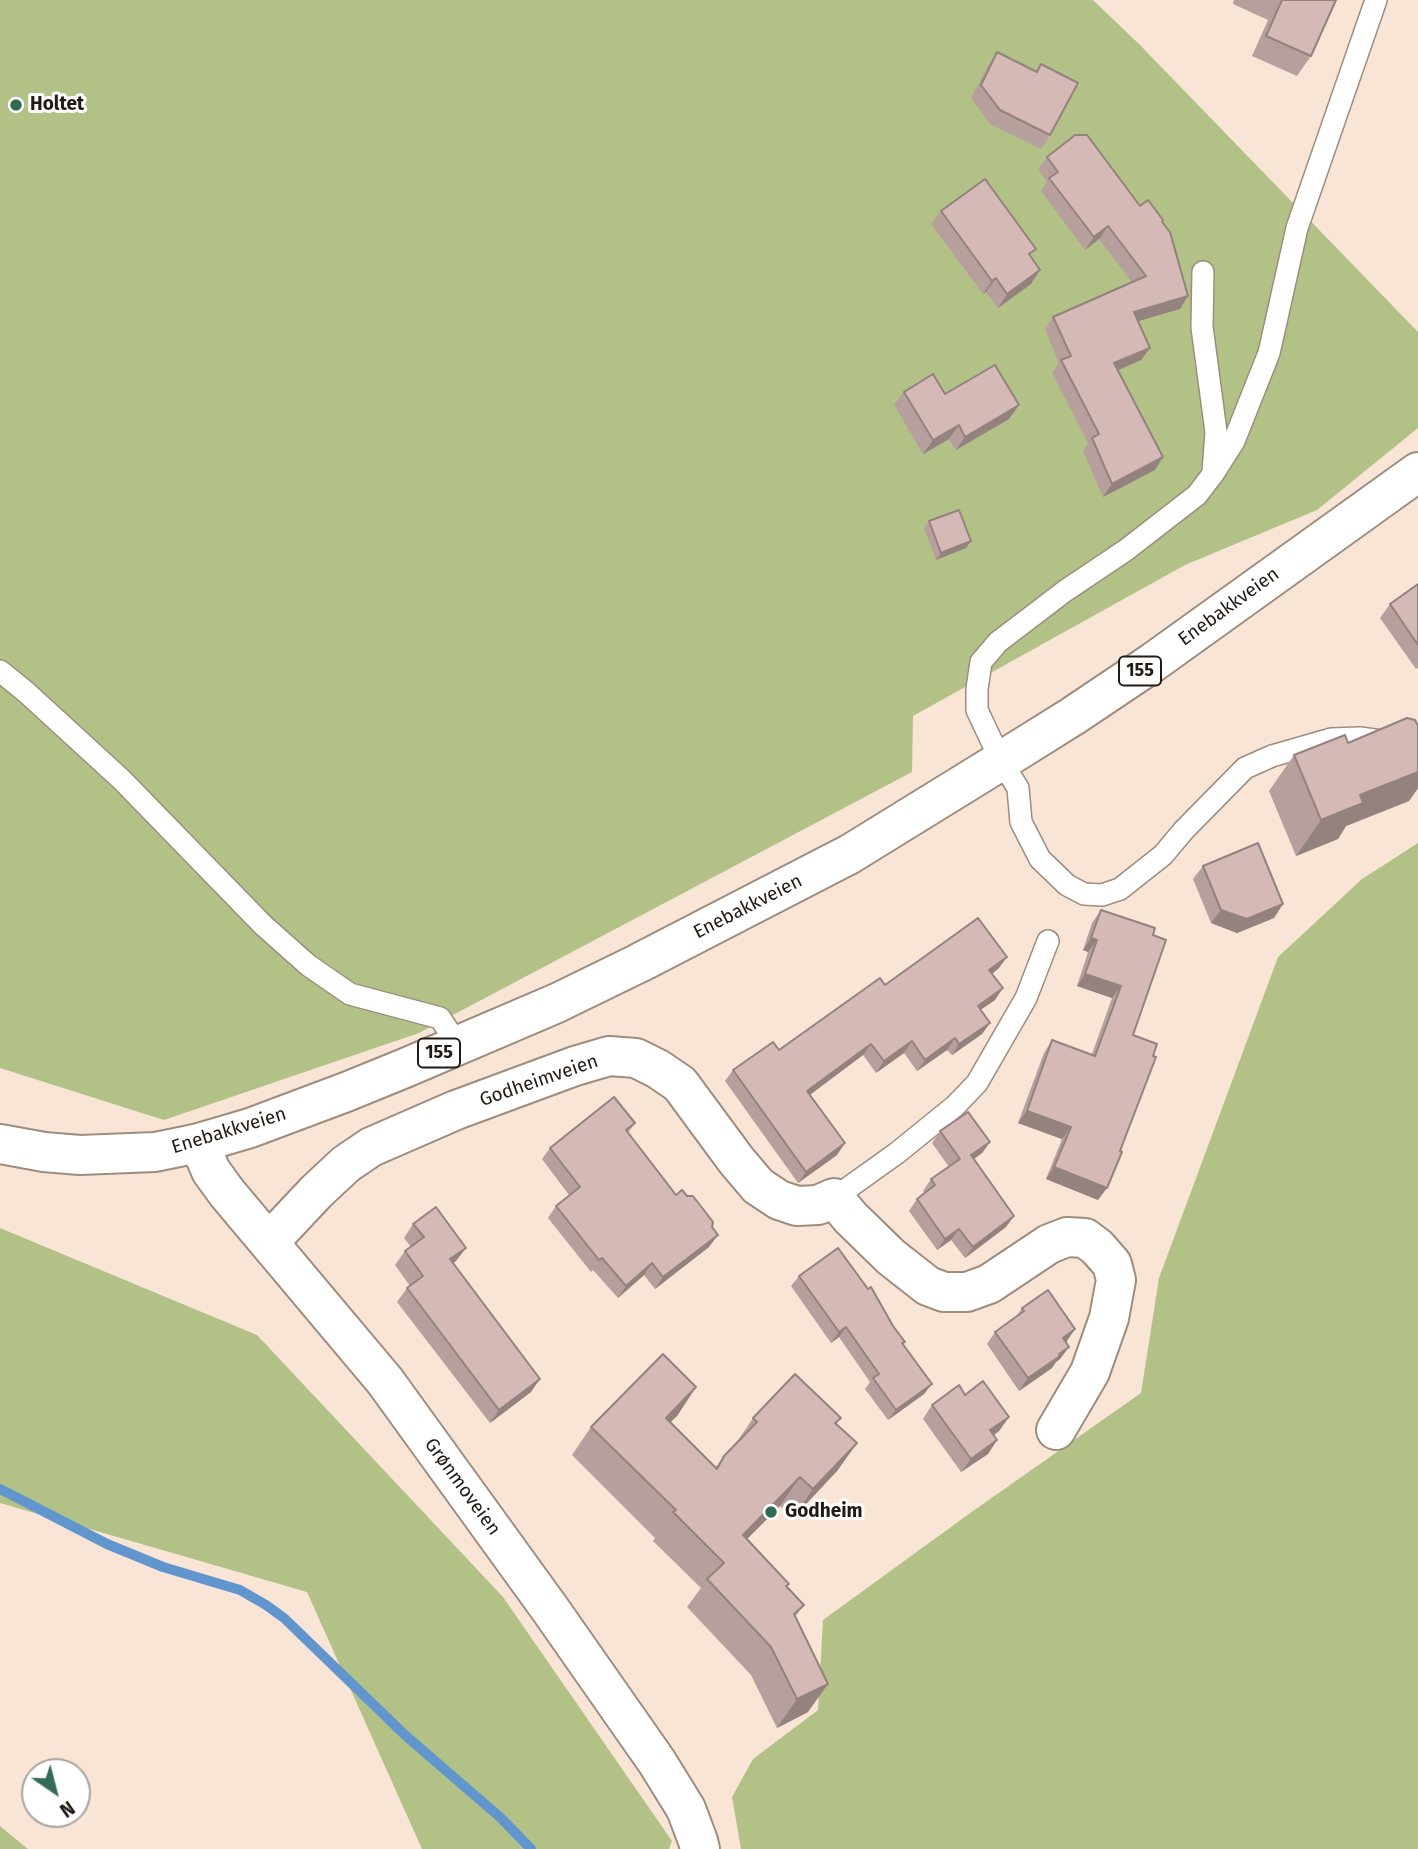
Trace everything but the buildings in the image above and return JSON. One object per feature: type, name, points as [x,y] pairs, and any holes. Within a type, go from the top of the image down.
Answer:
[{"type":"street","name":"Enebakkveien","points":[[0,1144],[80,1156],[155,1152],[199,1143],[250,1128],[346,1092],[580,992],[850,854],[1073,716],[1152,663],[1418,472]]},
{"type":"street","name":"Godheimveien","points":[[269,1242],[336,1173],[371,1147],[456,1110],[609,1056],[636,1058],[680,1084],[758,1186],[779,1200],[797,1206],[818,1205],[834,1198]]},
{"type":"street","name":"Grønmoveien","points":[[199,1143],[211,1171],[227,1193],[385,1381],[550,1609],[657,1762],[686,1809],[699,1849]]},
{"type":"street","points":[[834,1198],[891,1257],[928,1286],[944,1292],[967,1292],[989,1284],[1049,1244],[1067,1237],[1085,1238],[1097,1247],[1112,1264],[1116,1280],[1109,1318],[1090,1372],[1056,1430]]},
{"type":"lane","points":[[1376,0],[1297,228],[1269,353],[1234,440],[1197,495],[998,642],[981,662],[977,710],[1000,761],[1018,788],[1021,822],[1040,859],[1067,885],[1084,894],[1102,895],[1120,889],[1163,855],[1245,768],[1272,756],[1331,739],[1360,738],[1418,746]]},
{"type":"lane","points":[[1203,272],[1202,327],[1216,432],[1213,474]]},
{"type":"lane","points":[[0,671],[122,780],[264,925],[308,965],[350,994],[440,1017],[457,1045]]},
{"type":"lane","name":"Godheimveien","points":[[834,1198],[897,1153],[955,1106],[977,1083],[1026,998],[1048,941]]},
{"type":"green space","points":[[0,0],[1093,0],[1418,332],[1418,428],[1317,510],[1185,565],[913,716],[912,772],[419,1033],[164,1120],[0,1068]]},
{"type":"green space","points":[[1418,843],[1418,1849],[741,1849],[732,1797],[753,1759],[818,1710],[823,1620],[1141,1393],[1159,1278],[1278,957],[1362,879]]},
{"type":"green space","points":[[0,1228],[257,1335],[503,1597],[672,1841],[669,1849],[422,1849],[307,1592],[0,1503]]},
{"type":"green space","points":[[0,1826],[28,1849],[0,1849]]},
{"type":"waterway","points":[[0,1489],[107,1544],[163,1567],[240,1590],[266,1605],[284,1618],[406,1736],[501,1818],[531,1849]]},
{"type":"place","name":"Holtet","points":[[16,105]]},
{"type":"place","name":"Godheim","points":[[771,1512]]}]
